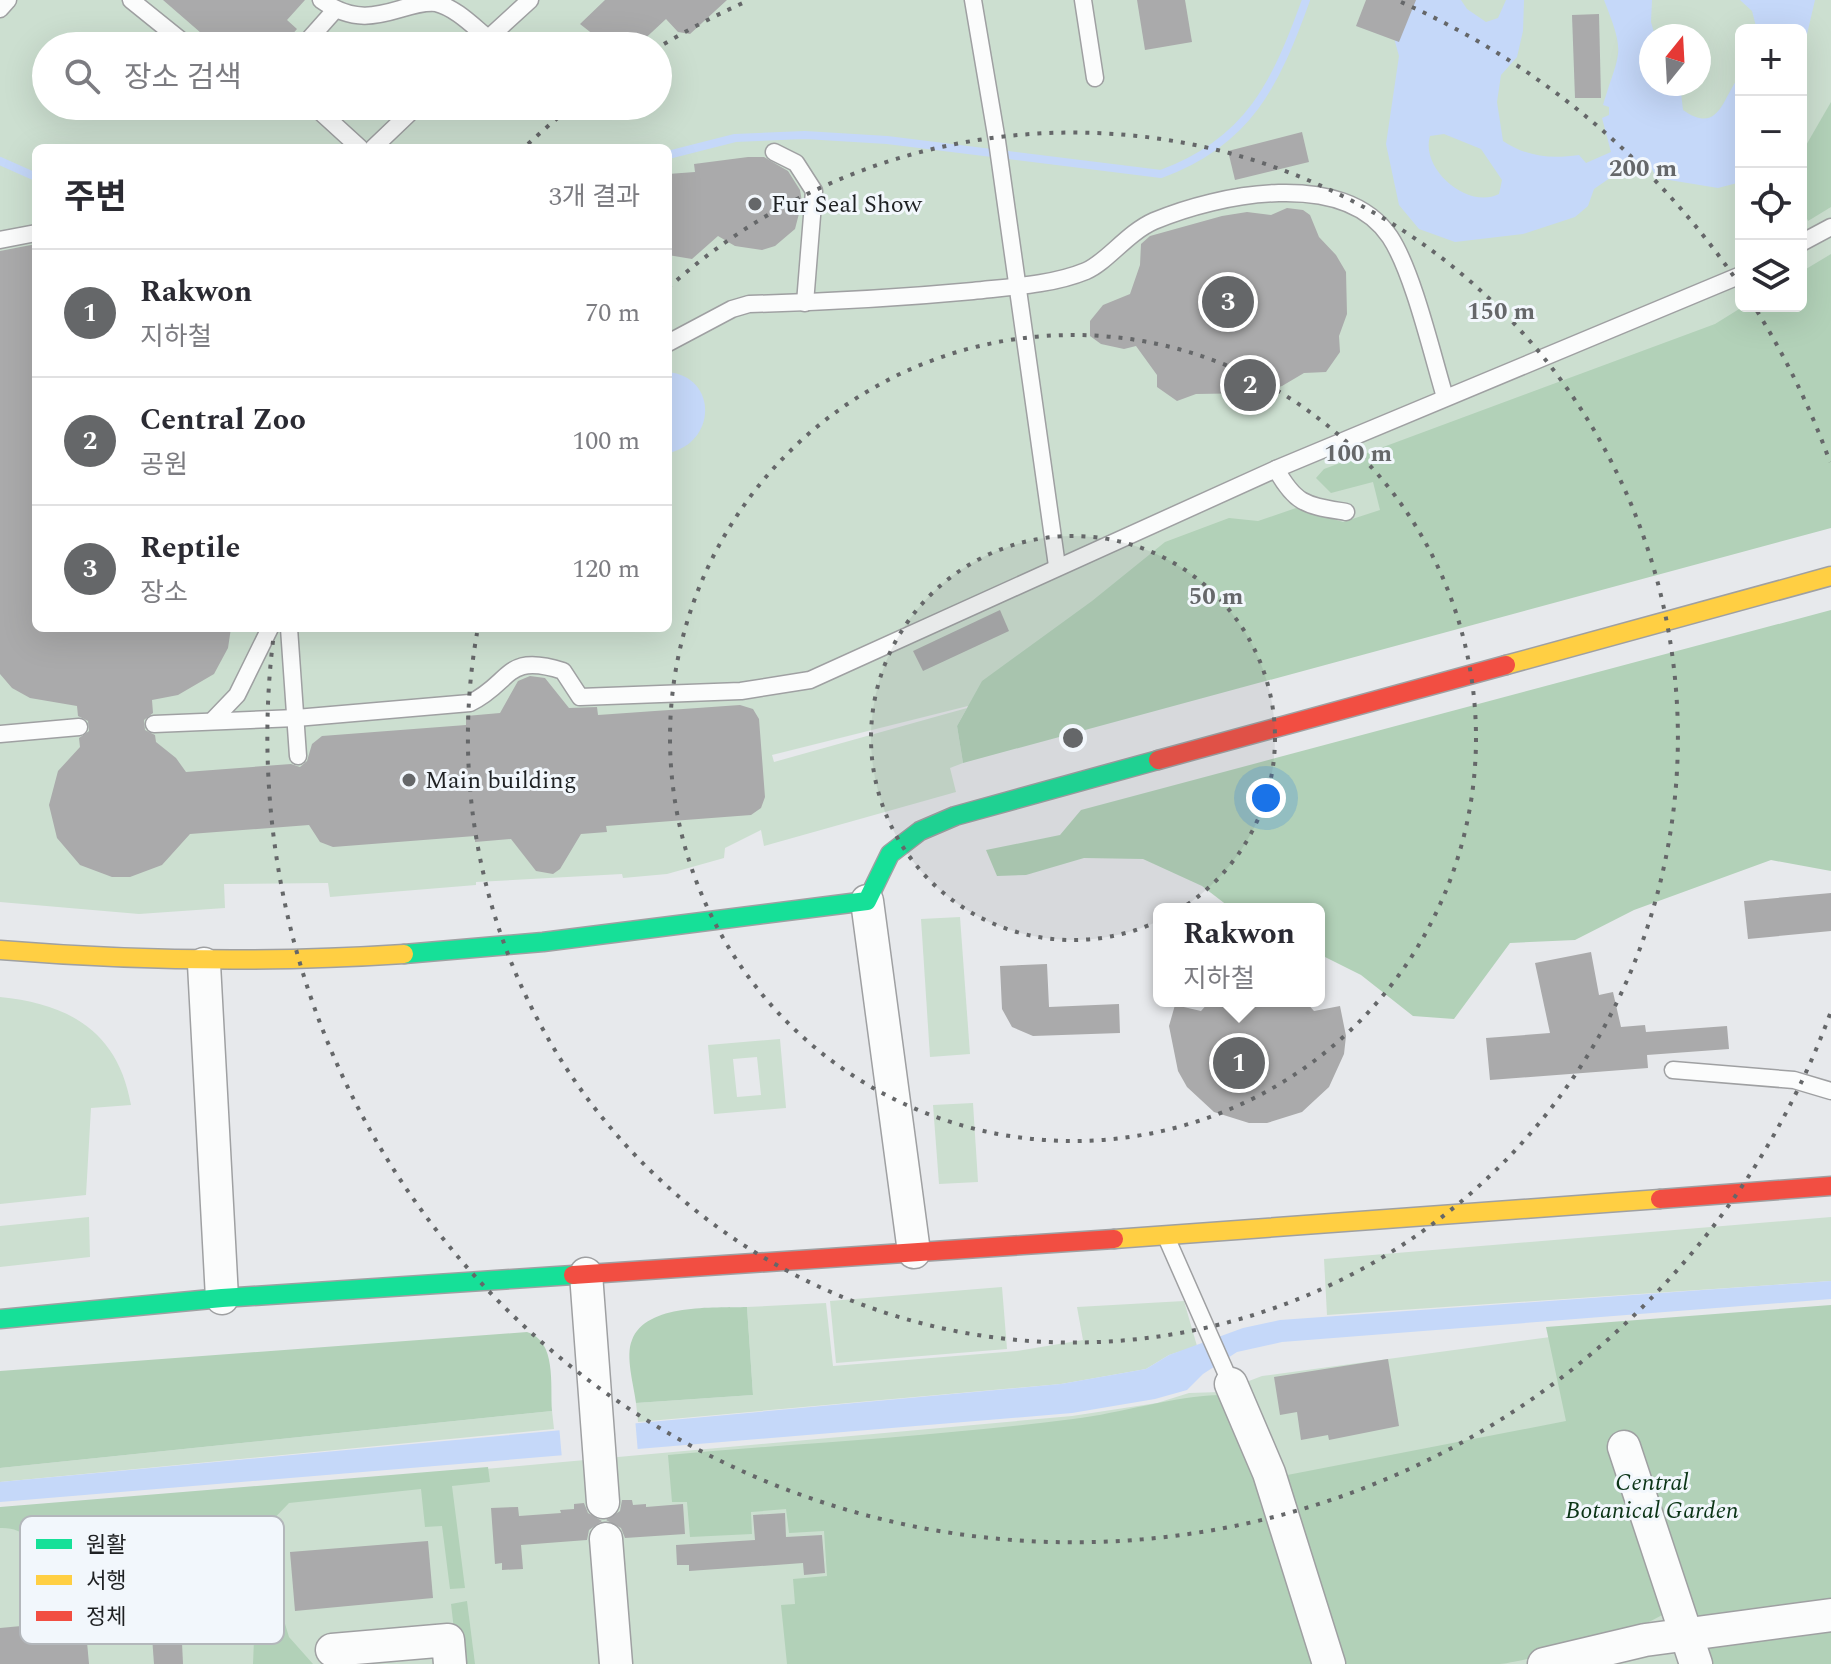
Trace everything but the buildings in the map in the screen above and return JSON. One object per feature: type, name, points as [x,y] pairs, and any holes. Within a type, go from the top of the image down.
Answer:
[{"type":"street","points":[[914,1252],[867,901],[883,861],[905,837],[955,816],[1831,576]]},
{"type":"street","points":[[0,950],[82,960],[204,964],[556,942],[867,901]]},
{"type":"street","points":[[204,964],[222,1298]]},
{"type":"street","points":[[0,1319],[222,1298],[1166,1236],[1831,1186]]},
{"type":"street","points":[[586,1274],[603,1502]]},
{"type":"street","points":[[1231,1384],[1269,1473],[1329,1664]]},
{"type":"street","points":[[1624,1447],[1690,1650]]},
{"type":"street","points":[[606,1539],[616,1664]]},
{"type":"street","points":[[1544,1664],[1631,1643],[1690,1650],[1831,1615]]},
{"type":"street","points":[[332,1650],[448,1640],[450,1664]]},
{"type":"lane","points":[[0,9],[8,0]]},
{"type":"lane","points":[[496,32],[530,0]]},
{"type":"lane","points":[[973,0],[997,141],[1057,566]]},
{"type":"lane","points":[[1083,0],[1095,78]]},
{"type":"lane","points":[[312,32],[328,5],[377,15],[429,1],[451,9],[475,32]]},
{"type":"lane","points":[[137,2],[172,32]]},
{"type":"lane","points":[[329,120],[356,144]]},
{"type":"lane","points":[[377,144],[402,120]]},
{"type":"lane","points":[[774,152],[796,163],[814,191],[805,303]]},
{"type":"lane","points":[[672,341],[732,309],[749,304],[805,303],[1018,287],[1088,270],[1126,237],[1145,226],[1220,199],[1327,194],[1368,213],[1390,236],[1402,261],[1445,397]]},
{"type":"lane","points":[[1807,240],[1831,227]]},
{"type":"lane","points":[[0,240],[32,234]]},
{"type":"lane","points":[[154,724],[296,718],[470,703],[490,693],[503,675],[530,664],[563,671],[580,697],[741,691],[810,680],[1276,469],[1735,277]]},
{"type":"lane","points":[[1276,469],[1291,496],[1319,507],[1346,512]]},
{"type":"lane","points":[[213,720],[237,695],[268,632]]},
{"type":"lane","points":[[289,632],[298,756]]},
{"type":"lane","points":[[0,734],[79,727]]},
{"type":"lane","points":[[1673,1070],[1794,1080],[1831,1091]]},
{"type":"lane","points":[[1166,1236],[1231,1384]]},
{"type":"green space","points":[[0,0],[1831,0],[1831,465],[1124,667],[772,755],[774,762],[967,708],[957,726],[963,763],[950,768],[956,792],[764,846],[761,830],[725,848],[724,858],[667,874],[476,882],[476,885],[330,897],[328,883],[224,884],[225,908],[139,914],[0,902]]},
{"type":"green space","points":[[1831,102],[1831,207],[1808,221],[1807,219],[1807,144]]},
{"type":"green space","points":[[1831,254],[1831,528],[963,763],[957,726],[982,681],[1092,601],[1165,542],[1229,518],[1258,521],[1296,508],[1343,522],[1380,510],[1373,482],[1331,493],[1316,478],[1324,469],[1715,324],[1735,312],[1807,312],[1807,268]]},
{"type":"green space","points":[[1831,610],[1831,871],[1771,860],[1634,910],[1575,940],[1510,943],[1454,1019],[1413,1016],[1361,975],[1325,957],[1325,903],[1224,903],[1202,886],[1143,859],[1084,858],[1026,875],[997,876],[986,850],[1060,835],[1081,810]]},
{"type":"green space","points":[[960,917],[970,1054],[930,1057],[921,919]]},
{"type":"green space","points":[[0,997],[48,1006],[68,1015],[102,1040],[115,1058],[131,1105],[91,1108],[86,1195],[0,1204]]},
{"type":"green space","points":[[780,1039],[786,1108],[714,1114],[708,1045]],"holes":[[[757,1057],[761,1095],[737,1097],[733,1059]]]},
{"type":"green space","points":[[973,1103],[978,1182],[939,1184],[933,1105]]},
{"type":"green space","points":[[89,1217],[90,1257],[0,1267],[0,1226]]},
{"type":"green space","points":[[1831,1217],[1831,1281],[1327,1315],[1324,1259]]},
{"type":"green space","points":[[1002,1287],[1007,1349],[836,1363],[830,1301]]},
{"type":"green space","points":[[1184,1301],[1197,1346],[1169,1355],[1146,1369],[1061,1384],[638,1422],[636,1403],[753,1395],[747,1307],[826,1303],[833,1366],[1017,1351],[1083,1340],[1077,1307]]},
{"type":"green space","points":[[1831,1305],[1831,1605],[1707,1624],[1668,1610],[1657,1618],[1615,1635],[1500,1664],[1334,1664],[1277,1477],[1566,1421],[1546,1327]]},
{"type":"green space","points":[[747,1307],[753,1395],[636,1403],[629,1354],[632,1340],[640,1328],[651,1319],[682,1310]]},
{"type":"green space","points":[[527,1332],[537,1337],[548,1354],[552,1411],[0,1468],[0,1371]]},
{"type":"green space","name":"Central Botanical Garden","points":[[1573,1334],[1831,1664],[0,1664],[0,1513],[1072,1416],[1157,1403],[1189,1393],[1220,1392],[1262,1376]]},
{"type":"green space","points":[[1222,1395],[1254,1469],[1322,1664],[787,1664],[781,1605],[795,1604],[793,1579],[827,1576],[824,1531],[789,1533],[786,1509],[751,1512],[752,1534],[690,1537],[687,1502],[672,1502],[668,1455],[1023,1425],[1092,1416],[1185,1398]]},
{"type":"green space","points":[[552,1411],[554,1429],[0,1482],[0,1468]]},
{"type":"green space","points":[[488,1467],[490,1482],[452,1486],[465,1588],[450,1589],[442,1526],[425,1527],[421,1489],[289,1503],[277,1516],[20,1516],[20,1532],[0,1528],[0,1507]]},
{"type":"green space","points":[[467,1601],[475,1664],[458,1664],[451,1604]]},
{"type":"green space","points":[[284,1620],[289,1637],[313,1664],[253,1664],[254,1644],[284,1644]]},
{"type":"green space","points":[[1831,1621],[1831,1664],[1703,1664],[1703,1642]]},
{"type":"water","points":[[1409,0],[1461,0],[1467,9],[1486,22],[1498,18],[1506,0],[1524,0],[1523,31],[1517,57],[1501,75],[1497,102],[1503,141],[1540,156],[1579,155],[1586,163],[1611,152],[1602,118],[1609,115],[1609,107],[1603,105],[1617,62],[1618,43],[1604,0],[1652,0],[1652,24],[1639,24],[1639,96],[1681,96],[1683,110],[1705,119],[1719,110],[1735,83],[1735,184],[1718,188],[1663,179],[1656,177],[1651,167],[1636,160],[1594,189],[1588,206],[1575,217],[1523,234],[1455,242],[1419,229],[1399,205],[1386,144],[1399,56],[1394,38]],"holes":[[[1444,134],[1481,149],[1502,180],[1499,194],[1474,196],[1461,191],[1439,173],[1432,161],[1430,136]]]},
{"type":"water","points":[[1740,0],[1815,0],[1807,34],[1807,24],[1755,24],[1752,11]]},
{"type":"water","points":[[672,373],[696,385],[703,397],[703,424],[696,437],[672,452]]},
{"type":"water","points":[[1831,1281],[1831,1299],[1282,1342],[1237,1352],[1203,1374],[1187,1390],[1155,1399],[1072,1413],[0,1502],[0,1482],[1061,1384],[1146,1369],[1169,1355],[1243,1328],[1280,1320]]},
{"type":"pier","points":[[635,1418],[638,1453],[562,1459],[559,1425]]},
{"type":"waterway","points":[[672,154],[735,138],[805,135],[887,140],[1161,174],[1191,161],[1238,127],[1270,83],[1306,0]]},
{"type":"waterway","points":[[0,161],[32,175]]},
{"type":"traffic: fast","points":[[404,954],[543,942],[867,901],[890,854],[920,831],[955,816],[1158,760]]},
{"type":"traffic: fast","points":[[0,1319],[222,1298],[573,1275]]},
{"type":"traffic: slow","points":[[1506,665],[1831,576]]},
{"type":"traffic: slow","points":[[0,950],[202,960],[404,954]]},
{"type":"traffic: slow","points":[[1114,1239],[1660,1199]]},
{"type":"traffic: jam","points":[[1158,760],[1506,665]]},
{"type":"traffic: jam","points":[[1660,1199],[1831,1186]]},
{"type":"traffic: jam","points":[[573,1275],[1114,1239]]},
{"type":"place","name":"Fur Seal Show","points":[[755,204]]},
{"type":"place","name":"Reptile","points":[[1228,302]]},
{"type":"place","name":"Central Zoo","points":[[1250,385]]},
{"type":"place","name":"Main building","points":[[409,780]]},
{"type":"place","name":"Rakwon","points":[[1239,1063]]}]
